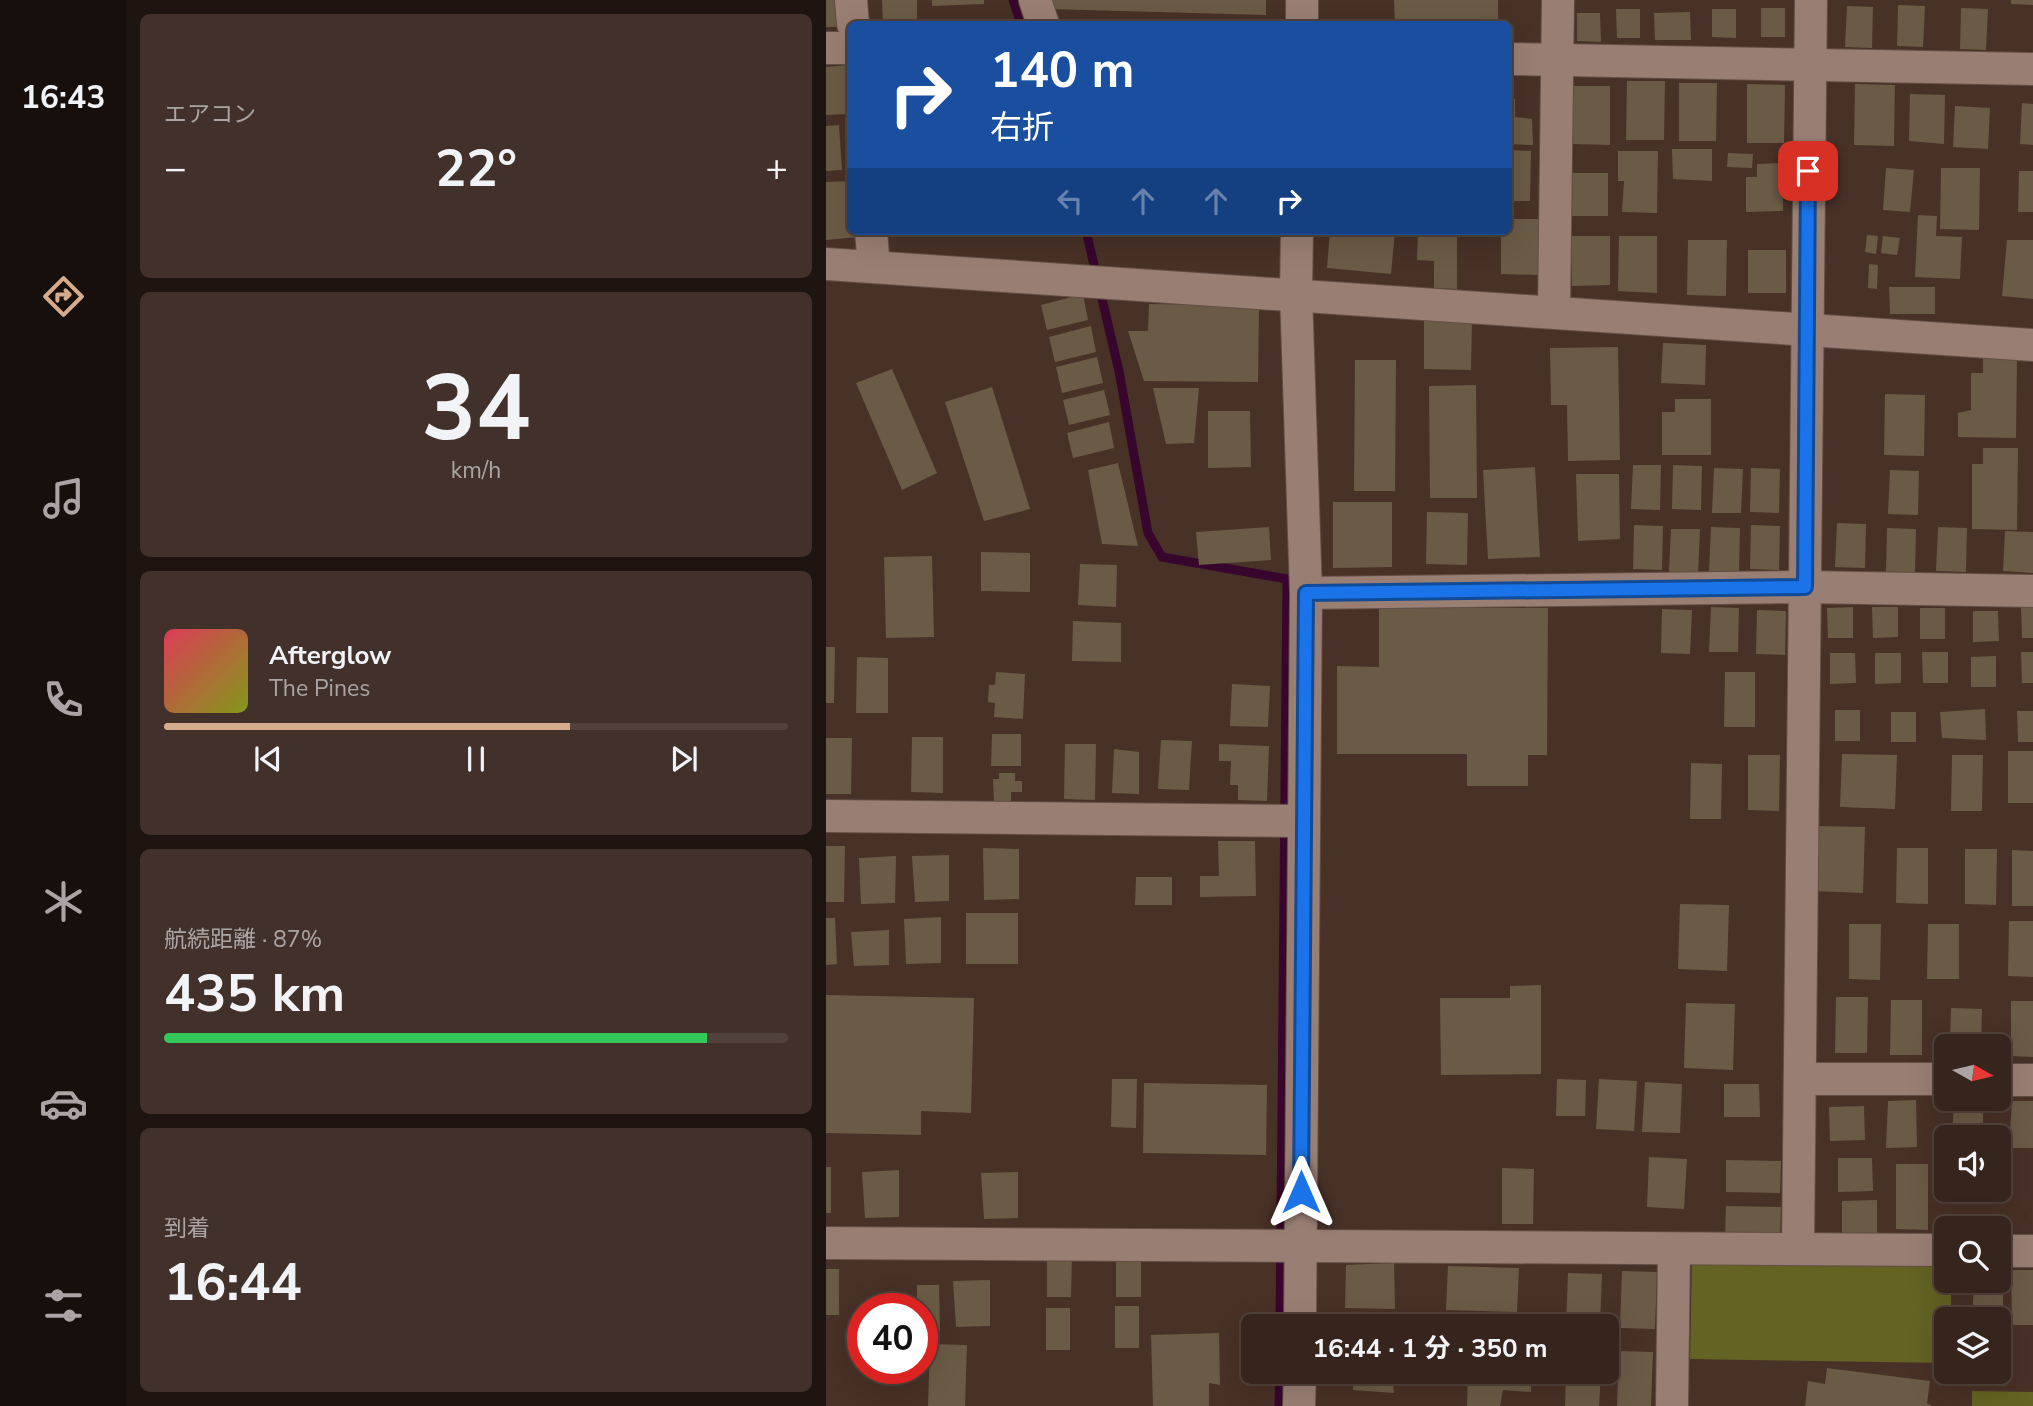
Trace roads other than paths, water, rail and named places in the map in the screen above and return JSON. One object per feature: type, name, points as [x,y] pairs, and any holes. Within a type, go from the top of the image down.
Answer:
[{"type":"street","points":[[851,0],[853,21]]},
{"type":"street","points":[[1035,0],[1042,21]]},
{"type":"street","points":[[1302,21],[1303,0]]},
{"type":"street","points":[[1554,311],[1558,0]]},
{"type":"street","points":[[1798,1249],[1805,330],[1811,0]]},
{"type":"street","points":[[826,48],[847,48]]},
{"type":"street","points":[[1512,60],[2033,69]]},
{"type":"street","points":[[871,235],[874,267]]},
{"type":"street","points":[[1297,235],[1296,293],[1306,593],[1300,1314]]},
{"type":"street","points":[[826,264],[1296,293],[2033,345]]},
{"type":"street","points":[[1306,593],[1805,587],[2033,591]]},
{"type":"street","points":[[826,816],[1304,821]]},
{"type":"street","points":[[1800,1079],[1934,1079]]},
{"type":"street","points":[[2011,1080],[2033,1080]]},
{"type":"street","points":[[826,1243],[1934,1250]]},
{"type":"street","points":[[1672,1406],[1674,1249]]},
{"type":"street","points":[[2011,1251],[2033,1251]]},
{"type":"street","points":[[1299,1406],[1300,1384]]},
{"type":"waterway","points":[[1013,0],[1020,21]]},
{"type":"waterway","points":[[1087,235],[1119,371],[1148,533],[1162,557],[1287,579],[1280,1314]]},
{"type":"waterway","points":[[1279,1406],[1280,1384]]}]
